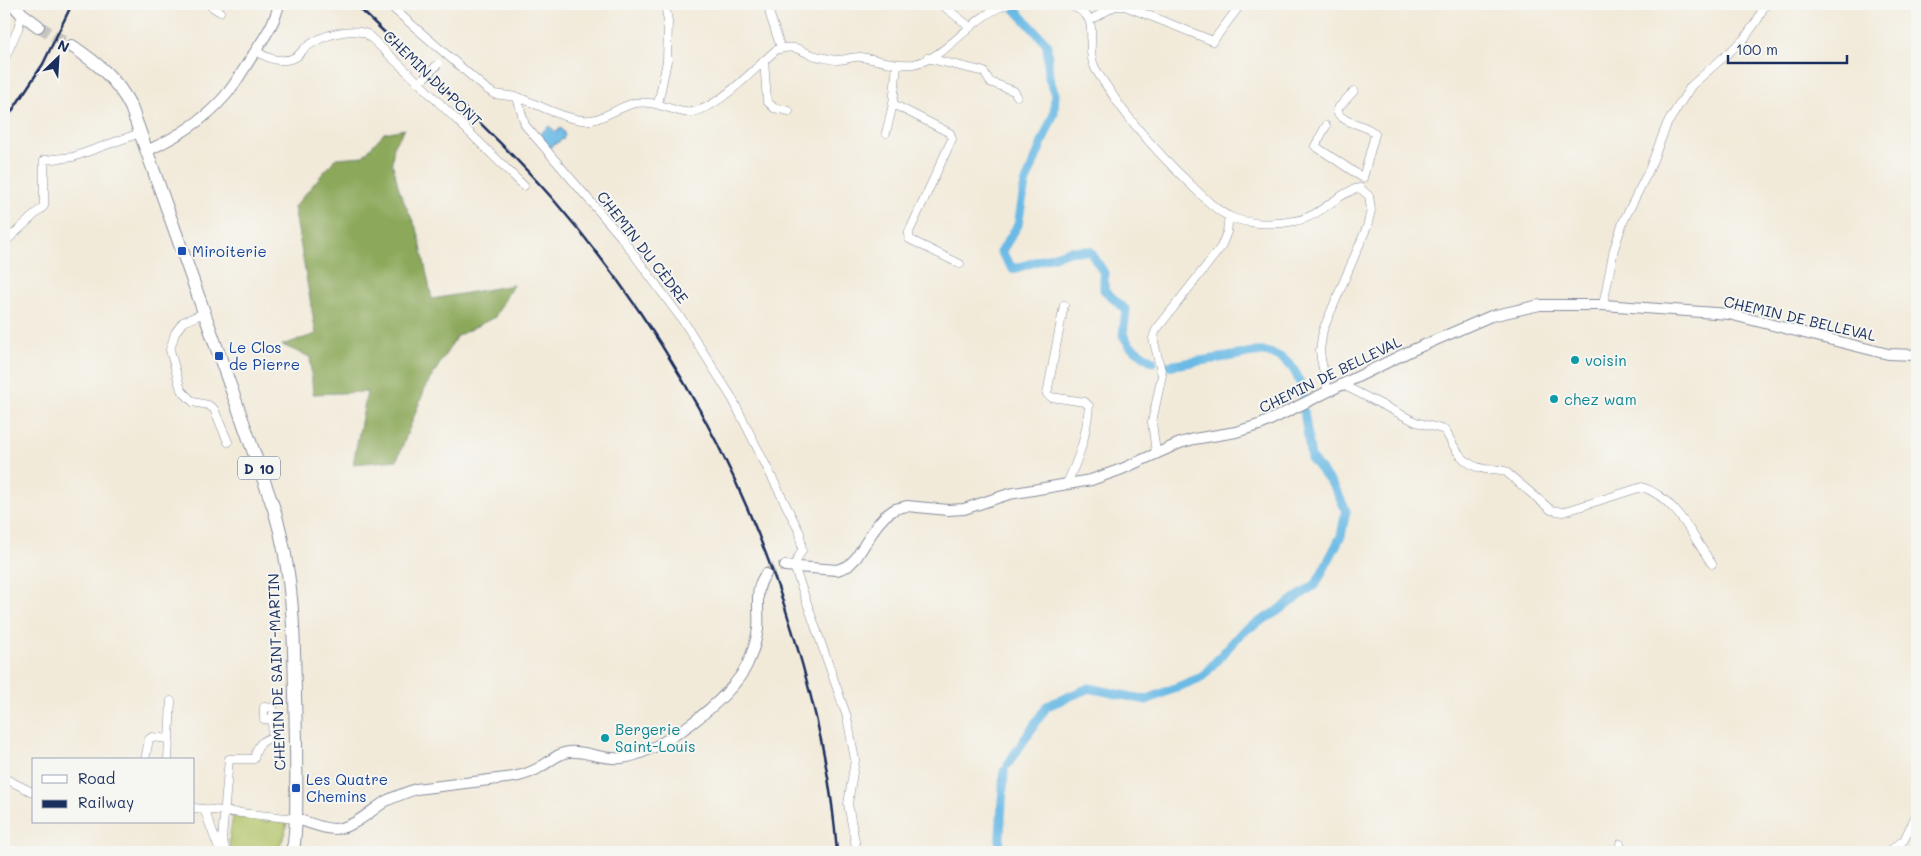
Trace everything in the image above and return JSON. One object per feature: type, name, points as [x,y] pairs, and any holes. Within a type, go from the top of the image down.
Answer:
[{"type":"main road","points":[[13,4],[22,14],[38,26]]},
{"type":"main road","name":"D 10","points":[[72,46],[104,69],[120,87],[131,106],[147,151]]},
{"type":"main road","name":"CHEMIN DE SAINT-MARTIN","points":[[147,151],[274,509],[288,563],[294,649],[296,822]]},
{"type":"main road","name":"D 10","points":[[283,852],[296,822]]},
{"type":"main road","name":"D 10","points":[[291,852],[294,844],[296,822]]},
{"type":"street","points":[[208,4],[220,12]]},
{"type":"street","points":[[147,151],[177,136],[215,107],[226,95],[256,51],[276,15],[279,4]]},
{"type":"street","points":[[388,4],[494,94],[535,102],[571,119],[586,120],[595,120],[636,103],[658,104],[685,112],[698,112],[714,104],[776,50],[788,46],[801,48],[816,56],[838,60],[859,56],[897,65],[915,64],[935,55],[990,11],[1003,4]]},
{"type":"street","points":[[658,104],[666,61],[668,22],[665,4]]},
{"type":"street","points":[[769,4],[770,15],[781,48]]},
{"type":"street","points":[[941,4],[970,27]]},
{"type":"street","points":[[1065,4],[1083,11],[1090,20],[1093,33],[1091,50],[1095,68],[1134,126],[1213,207],[1239,220],[1261,223],[1294,221],[1314,214],[1355,188],[1360,188],[1369,196],[1371,210],[1367,227],[1323,330],[1320,359],[1328,392]]},
{"type":"street","points":[[1090,20],[1111,6],[1125,6],[1213,41],[1241,4]]},
{"type":"street","points":[[1603,305],[1614,249],[1623,222],[1649,170],[1667,124],[1691,86],[1744,39],[1758,19],[1765,4]]},
{"type":"street","points":[[4,60],[18,29],[22,14]]},
{"type":"street","name":"CHEMIN DU PONT","points":[[256,51],[270,59],[287,60],[298,56],[308,45],[322,38],[358,31],[367,34],[422,81],[524,186]]},
{"type":"street","points":[[422,81],[446,55]]},
{"type":"street","points":[[927,58],[981,70],[990,82],[1014,91],[1017,96]]},
{"type":"street","points":[[764,60],[766,101],[774,108],[789,111]]},
{"type":"street","points":[[886,133],[897,65]]},
{"type":"street","points":[[1326,126],[1315,146],[1363,178],[1375,134],[1370,129],[1341,118],[1337,112],[1339,106],[1354,91]]},
{"type":"street","name":"CHEMIN DU CÈDRE","points":[[517,97],[525,125],[621,237],[686,325],[732,398],[800,533],[802,550],[790,566]]},
{"type":"street","points":[[892,104],[950,133],[952,136],[908,235],[914,242],[960,264]]},
{"type":"street","points":[[4,243],[44,206],[44,160],[47,158],[73,157],[140,133]]},
{"type":"street","points":[[1156,453],[1152,422],[1162,375],[1153,338],[1156,330],[1221,247],[1227,232],[1229,216]]},
{"type":"street","name":"CHEMIN DE BELLEVAL","points":[[790,566],[837,570],[848,566],[856,558],[877,525],[895,509],[906,506],[948,510],[964,509],[1009,494],[1066,485],[1106,475],[1194,439],[1236,432],[1262,424],[1408,352],[1491,316],[1540,305],[1603,305],[1729,314],[1888,354],[1917,355]]},
{"type":"street","points":[[1064,306],[1047,394],[1051,397],[1085,402],[1088,406],[1086,429],[1079,458],[1066,485]]},
{"type":"street","points":[[204,313],[183,322],[175,333],[170,350],[181,390],[193,402],[208,405],[214,409],[228,442]]},
{"type":"street","points":[[1344,385],[1416,422],[1445,430],[1463,461],[1484,469],[1505,471],[1551,510],[1563,512],[1594,504],[1642,487],[1654,491],[1677,513],[1712,564]]},
{"type":"street","points":[[790,566],[847,717],[855,760],[848,804],[858,852]]},
{"type":"street","points":[[195,808],[323,827],[343,828],[400,794],[416,790],[514,777],[528,773],[560,754],[570,752],[605,758],[619,758],[634,757],[649,751],[714,706],[737,682],[745,669],[756,642],[758,589],[760,580],[766,574]]},
{"type":"street","points":[[168,758],[171,701]]},
{"type":"street","points":[[226,852],[222,839],[229,759],[254,760],[257,747],[262,741],[272,737],[273,719]]},
{"type":"street","points":[[145,758],[149,739],[152,737],[169,739]]},
{"type":"street","points":[[4,778],[32,792]]},
{"type":"street","points":[[204,809],[220,852]]},
{"type":"street","points":[[1888,852],[1904,840],[1917,813]]},
{"type":"green space","points":[[405,129],[394,145],[392,162],[400,193],[418,232],[432,299],[513,285],[495,317],[457,336],[426,386],[397,460],[353,464],[367,392],[313,394],[310,357],[282,345],[316,334],[294,207],[336,158],[363,156],[384,133]]},
{"type":"green space","points":[[233,816],[268,822],[268,820],[287,821],[285,834],[277,852],[230,852],[229,840]]},
{"type":"water","points":[[549,126],[556,132],[561,128],[565,135],[563,139],[549,148],[539,135]]},
{"type":"waterway","points":[[1014,8],[1047,44],[1049,78],[1055,94],[1054,113],[1025,184],[1018,225],[1001,252],[1013,269],[1070,251],[1090,251],[1104,273],[1104,290],[1126,310],[1123,335],[1130,346],[1153,362]]},
{"type":"waterway","points":[[1167,366],[1252,352],[1264,352],[1284,359],[1291,367],[1297,376],[1303,400]]},
{"type":"waterway","points":[[1008,764],[1047,706],[1089,688],[1146,700],[1202,677],[1242,632],[1276,612],[1316,584],[1341,536],[1346,511],[1335,488],[1311,458],[1304,411]]},
{"type":"waterway","points":[[999,852],[1004,771]]},
{"type":"tunnel","points":[[38,26],[72,46]]},
{"type":"tunnel","points":[[766,574],[773,568],[785,566]]},
{"type":"railway","points":[[4,123],[43,64],[72,4]]},
{"type":"railway","points":[[355,4],[480,123],[552,198],[630,298],[696,404],[725,460],[751,517],[774,576],[794,636],[822,742],[831,796],[837,852]]},
{"type":"place","name":"Miroiterie","points":[[182,251]]},
{"type":"place","name":"Le Clos de Pierre","points":[[219,356]]},
{"type":"place","name":"voisin","points":[[1575,360]]},
{"type":"place","name":"chez wam","points":[[1554,399]]},
{"type":"place","name":"Bergerie Saint-Louis","points":[[605,738]]},
{"type":"place","name":"Les Quatre Chemins","points":[[296,788]]}]
